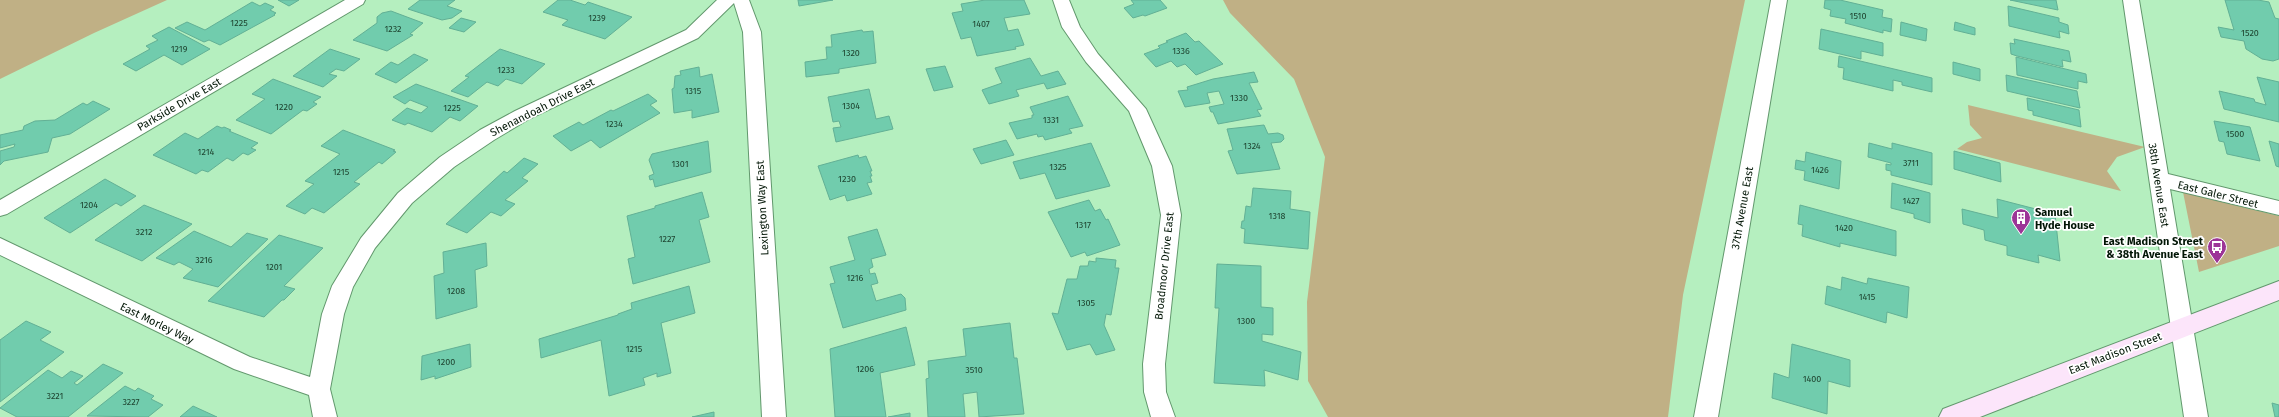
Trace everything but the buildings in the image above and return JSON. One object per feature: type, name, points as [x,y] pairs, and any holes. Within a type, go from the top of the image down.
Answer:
[{"type":"main road","name":"East Madison Street","points":[[1952,417],[2279,290]]},
{"type":"street","name":"Parkside Drive East","points":[[0,209],[357,0]]},
{"type":"street","name":"Shenandoah Drive East","points":[[325,417],[319,389],[333,314],[343,286],[368,243],[405,198],[447,162],[487,135],[522,115],[692,34],[727,0]]},
{"type":"street","name":"Lexington Way East","points":[[741,0],[752,32],[774,417]]},
{"type":"street","name":"Broadmoor Drive East","points":[[1062,0],[1071,27],[1092,58],[1137,108],[1162,166],[1171,215],[1154,364],[1155,392],[1163,417]]},
{"type":"street","name":"37th Avenue East","points":[[1706,417],[1779,0]]},
{"type":"street","name":"38th Avenue East","points":[[2131,0],[2196,417]]},
{"type":"street","name":"East Galer Street","points":[[2158,179],[2279,208]]},
{"type":"street","name":"East Morley Way","points":[[0,246],[242,363],[319,389]]},
{"type":"shaded area","points":[[0,0],[167,0],[94,33],[0,79]]},
{"type":"shaded area","points":[[1223,0],[1745,0],[1683,295],[1668,417],[1328,417],[1308,381],[1307,302],[1325,157],[1294,79],[1230,13]]},
{"type":"shaded area","points":[[1968,105],[2145,147],[2117,157],[2107,171],[2121,191],[1957,149],[1967,142],[1982,138],[1970,125]]},
{"type":"shaded area","points":[[2183,192],[2279,216],[2279,246],[2199,272]]},
{"type":"place","name":"Samuel Hyde House","points":[[2021,235]]},
{"type":"place","name":"East Madison Street & 38th Avenue East","points":[[2217,264]]}]
